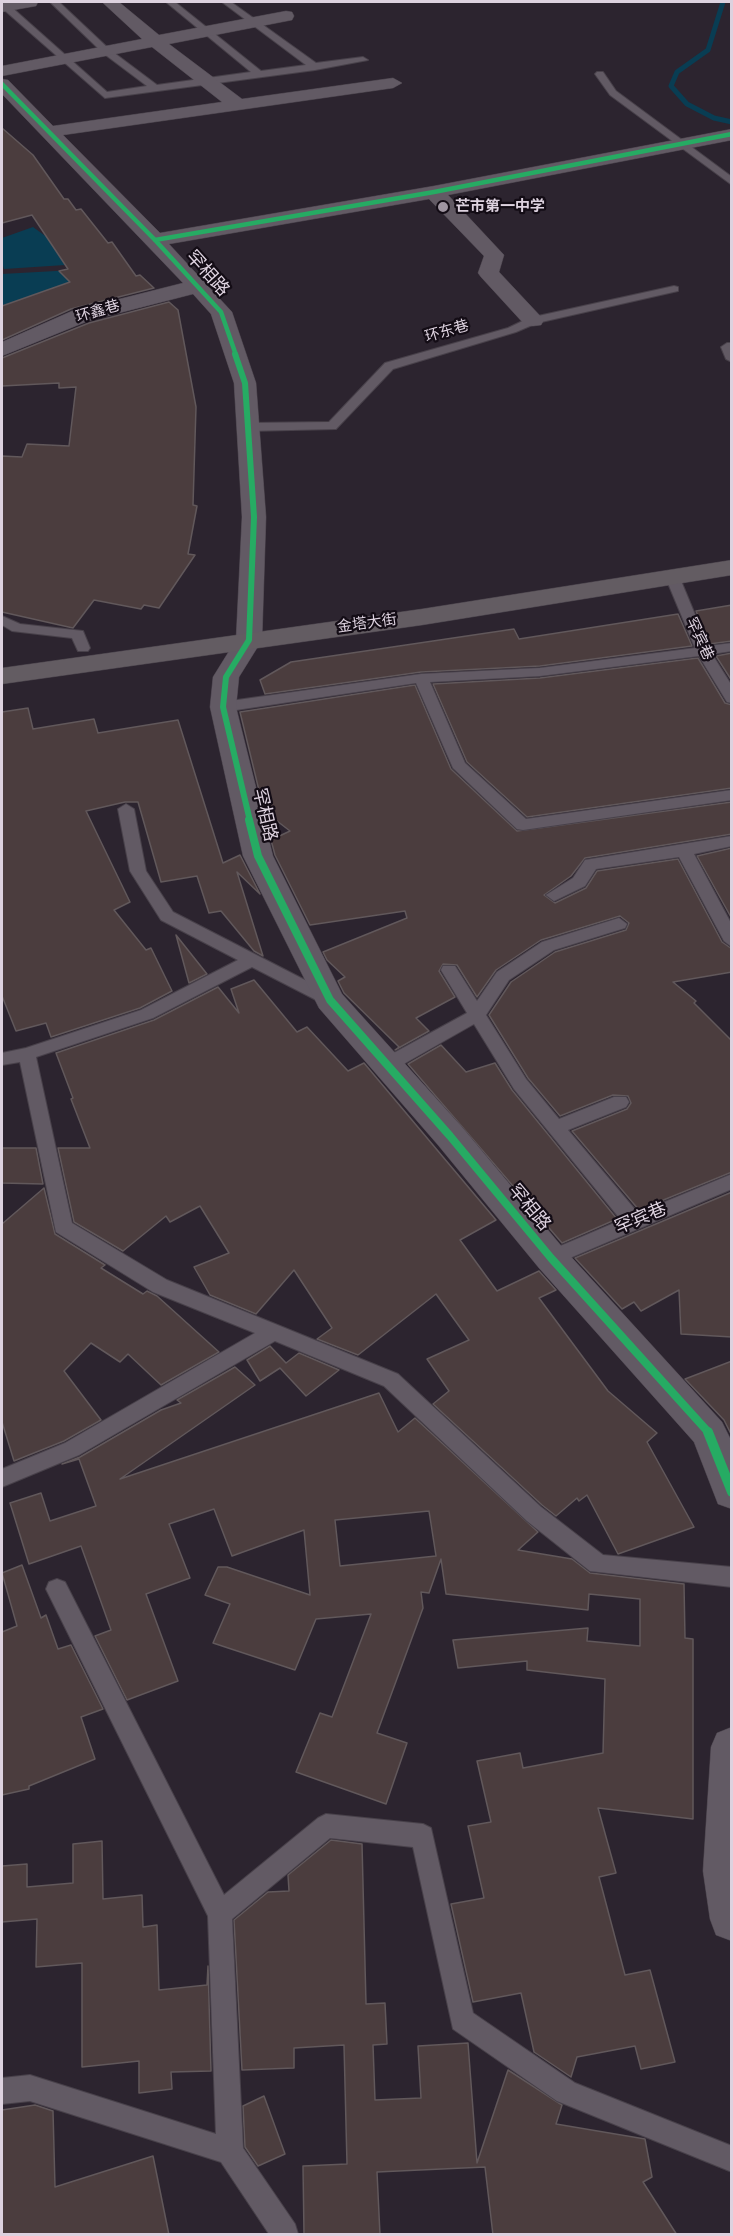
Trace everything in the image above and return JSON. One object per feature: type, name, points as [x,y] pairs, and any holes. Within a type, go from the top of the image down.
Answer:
[{"type":"main road","name":"金塔大街","points":[[2,676],[415,603],[732,553]]},
{"type":"main road","name":"金塔大街","points":[[2,661],[83,648],[422,616],[732,567]]},
{"type":"street","points":[[3,6],[30,2]]},
{"type":"street","points":[[110,2],[155,41],[238,105]]},
{"type":"street","points":[[2,71],[286,16]]},
{"type":"street","points":[[48,132],[393,83]]},
{"type":"street","name":"罕相路","points":[[6,95],[48,132],[155,240],[221,312],[245,382],[254,517],[249,632],[226,677],[223,706],[258,856],[330,1000],[551,1258],[709,1433],[732,1492]]},
{"type":"street","points":[[155,240],[434,192],[732,134]]},
{"type":"street","points":[[434,192],[494,255],[488,273],[533,320]]},
{"type":"street","name":"环鑫巷","points":[[2,350],[80,316],[198,286]]},
{"type":"street","points":[[732,1747],[725,1871],[732,1920]]},
{"type":"lane","points":[[54,2],[106,51],[155,88]]},
{"type":"lane","points":[[170,2],[259,74]]},
{"type":"lane","points":[[226,2],[315,67]]},
{"type":"lane","points":[[3,6],[62,60],[105,95],[363,60]]},
{"type":"lane","points":[[600,74],[613,93],[732,182]]},
{"type":"lane","name":"环东巷","points":[[248,428],[332,426],[389,366],[512,330],[533,320],[674,289]]},
{"type":"lane","points":[[732,346],[727,347],[732,359]]},
{"type":"lane","name":"罕宾巷","points":[[672,576],[703,650],[732,699]]},
{"type":"lane","points":[[2,620],[18,628],[78,634],[83,648]]},
{"type":"lane","points":[[223,706],[421,678],[540,672],[732,647]]},
{"type":"lane","points":[[421,678],[458,765],[523,825],[732,795]]},
{"type":"lane","points":[[126,809],[138,872],[167,916],[330,1000]]},
{"type":"lane","points":[[554,895],[579,882],[591,864],[684,851],[732,841]]},
{"type":"lane","points":[[684,851],[732,941]]},
{"type":"lane","points":[[387,1065],[478,1014],[503,976],[548,946],[619,924]]},
{"type":"lane","points":[[2,1059],[27,1054],[147,1014],[252,960]]},
{"type":"lane","points":[[449,970],[520,1084],[554,1128],[634,1222]]},
{"type":"lane","points":[[27,1054],[63,1227],[160,1286],[392,1380],[534,1514],[598,1564],[732,1576]]},
{"type":"lane","points":[[554,1128],[620,1102]]},
{"type":"lane","name":"罕宾巷","points":[[551,1258],[732,1181]]},
{"type":"lane","points":[[2,1478],[72,1449],[274,1332]]},
{"type":"lane","points":[[57,1589],[220,1914],[230,2152],[285,2235]]},
{"type":"lane","points":[[220,1914],[326,1826],[423,1836],[462,2020],[566,2092],[732,2159]]},
{"type":"lane","points":[[2,2091],[30,2088],[230,2152]]},
{"type":"water","points":[[33,227],[73,256],[65,265],[4,269],[2,238]]},
{"type":"water","points":[[74,270],[76,284],[6,313],[2,306],[2,274]]},
{"type":"building","points":[[2,128],[33,155],[64,199],[68,199],[76,210],[81,209],[108,243],[112,242],[136,276],[140,275],[154,288],[71,309],[2,340],[2,306],[70,282],[59,271],[68,269],[32,215],[2,223]]},
{"type":"building","points":[[169,302],[178,310],[196,407],[193,505],[197,506],[188,554],[195,555],[159,608],[144,605],[141,609],[94,600],[73,628],[2,612],[2,456],[22,457],[27,444],[69,446],[76,387],[59,388],[59,383],[2,386],[2,358],[89,323]]},
{"type":"building","points":[[732,605],[732,641],[709,644],[696,611]]},
{"type":"building","points":[[678,614],[692,646],[540,666],[421,672],[265,694],[260,680],[291,662],[514,629],[519,639]]},
{"type":"building","points":[[732,653],[732,681],[716,656]]},
{"type":"building","points":[[698,658],[725,703],[732,705],[732,788],[527,817],[467,762],[433,684],[540,678]]},
{"type":"building","points":[[415,685],[451,769],[517,831],[732,802],[732,834],[585,858],[571,876],[544,895],[555,903],[586,888],[597,871],[678,859],[722,942],[732,949],[732,972],[673,982],[696,1001],[694,1003],[732,1041],[732,1172],[639,1210],[572,1131],[627,1109],[631,1103],[628,1096],[613,1095],[560,1116],[528,1078],[489,1015],[511,982],[555,952],[626,930],[629,923],[620,916],[541,940],[496,970],[477,997],[457,965],[443,964],[439,971],[455,997],[416,1018],[429,1031],[395,1050],[399,1047],[344,993],[338,981],[345,977],[327,960],[323,952],[407,918],[405,911],[310,925],[275,855],[271,840],[290,831],[264,811],[240,712]]},
{"type":"building","points":[[28,708],[33,729],[94,719],[98,733],[178,720],[223,863],[240,855],[260,894],[237,872],[263,956],[254,951],[221,911],[209,913],[197,876],[161,882],[138,802],[125,802],[86,811],[130,902],[114,910],[146,950],[151,948],[172,991],[140,1008],[51,1037],[46,1023],[16,1031],[2,996],[2,712]]},
{"type":"building","points":[[732,848],[732,919],[697,856]]},
{"type":"building","points":[[176,935],[207,974],[189,983]]},
{"type":"building","points":[[254,980],[297,1032],[307,1027],[348,1071],[364,1063],[496,1220],[460,1240],[497,1291],[539,1271],[556,1290],[539,1298],[608,1391],[657,1433],[647,1442],[694,1527],[618,1554],[587,1495],[579,1501],[577,1498],[556,1516],[542,1505],[433,1404],[449,1391],[427,1359],[469,1340],[436,1294],[358,1355],[317,1339],[332,1328],[294,1270],[256,1314],[210,1295],[194,1267],[229,1253],[200,1206],[170,1222],[166,1216],[123,1251],[74,1222],[58,1148],[90,1148],[56,1053],[154,1020],[218,987],[239,1013],[231,989]]},
{"type":"building","points":[[441,1045],[466,1072],[495,1063],[512,1090],[617,1219],[562,1243],[408,1064]]},
{"type":"building","points":[[2,1148],[36,1148],[43,1184],[2,1183]]},
{"type":"building","points":[[44,1188],[55,1234],[105,1265],[101,1268],[143,1294],[147,1291],[157,1296],[219,1352],[161,1385],[128,1354],[120,1362],[91,1343],[64,1371],[101,1420],[64,1441],[14,1461],[2,1422],[2,1224]]},
{"type":"building","points":[[732,1192],[732,1337],[681,1334],[679,1290],[641,1311],[634,1302],[622,1309],[575,1258]]},
{"type":"building","points":[[270,1346],[286,1363],[299,1353],[339,1370],[306,1396],[280,1368],[260,1381],[247,1360]]},
{"type":"building","points":[[732,1361],[732,1436],[724,1420],[685,1379]]},
{"type":"building","points":[[235,1367],[255,1385],[120,1479],[379,1393],[398,1432],[415,1418],[538,1532],[518,1550],[572,1559],[590,1573],[684,1584],[685,1638],[693,1639],[693,1819],[598,1808],[616,1873],[599,1877],[625,1975],[650,1970],[675,2062],[641,2069],[635,2046],[577,2057],[571,2077],[534,2052],[521,1993],[473,2002],[451,1904],[484,1898],[468,1826],[491,1822],[477,1761],[520,1753],[523,1768],[603,1753],[605,1679],[527,1670],[527,1661],[458,1668],[453,1640],[588,1628],[587,1641],[640,1646],[640,1599],[589,1594],[588,1610],[446,1594],[441,1559],[429,1593],[421,1592],[423,1608],[377,1733],[407,1743],[386,1804],[296,1772],[320,1713],[332,1717],[371,1614],[316,1619],[295,1670],[213,1643],[230,1604],[205,1595],[218,1567],[227,1567],[310,1595],[304,1530],[232,1556],[214,1509],[169,1524],[190,1578],[146,1594],[178,1681],[127,1700],[95,1636],[111,1630],[81,1546],[29,1564],[10,1503],[41,1493],[50,1521],[96,1506],[79,1459],[62,1464],[80,1457],[161,1410],[181,1403],[177,1400]],"holes":[[[429,1511],[436,1556],[340,1566],[335,1520]]]},
{"type":"building","points":[[22,1565],[41,1618],[46,1615],[58,1649],[71,1645],[103,1709],[81,1717],[95,1759],[29,1786],[29,1789],[2,1795],[2,1632],[17,1626],[2,1573]]},
{"type":"building","points":[[331,1840],[362,1844],[366,2004],[385,2003],[387,2044],[373,2045],[375,2100],[421,2098],[418,2046],[468,2043],[477,2163],[508,2070],[562,2105],[556,2124],[645,2139],[652,2177],[643,2182],[677,2235],[493,2235],[485,2167],[377,2172],[380,2235],[304,2235],[303,2166],[347,2164],[344,2045],[294,2048],[294,2068],[242,2070],[234,1920],[268,1892],[289,1891],[288,1875]]},
{"type":"building","points":[[102,1841],[103,1899],[142,1895],[143,1927],[157,1925],[159,1990],[207,1985],[208,1966],[211,2071],[171,2072],[172,2089],[139,2093],[139,2061],[82,2067],[82,1963],[36,1967],[37,1919],[2,1922],[2,1866],[27,1864],[27,1887],[73,1883],[73,1844]]},
{"type":"building","points":[[264,2096],[285,2154],[258,2166],[245,2147],[243,2106]]},
{"type":"building","points":[[35,2105],[53,2111],[55,2187],[153,2156],[169,2235],[2,2235],[2,2110]]},
{"type":"waterway","points":[[723,2],[708,50],[677,72],[671,86],[687,104],[714,118],[732,122]]},
{"type":"cycle path","points":[[2,84],[155,240],[221,312],[245,383],[254,517],[249,640],[226,677],[223,707],[258,856],[330,1000],[450,1136],[551,1258],[709,1433],[732,1492]]},
{"type":"cycle path","points":[[155,240],[434,192],[732,134]]},
{"type":"place","name":"芒市第一中学","points":[[443,207]]}]
